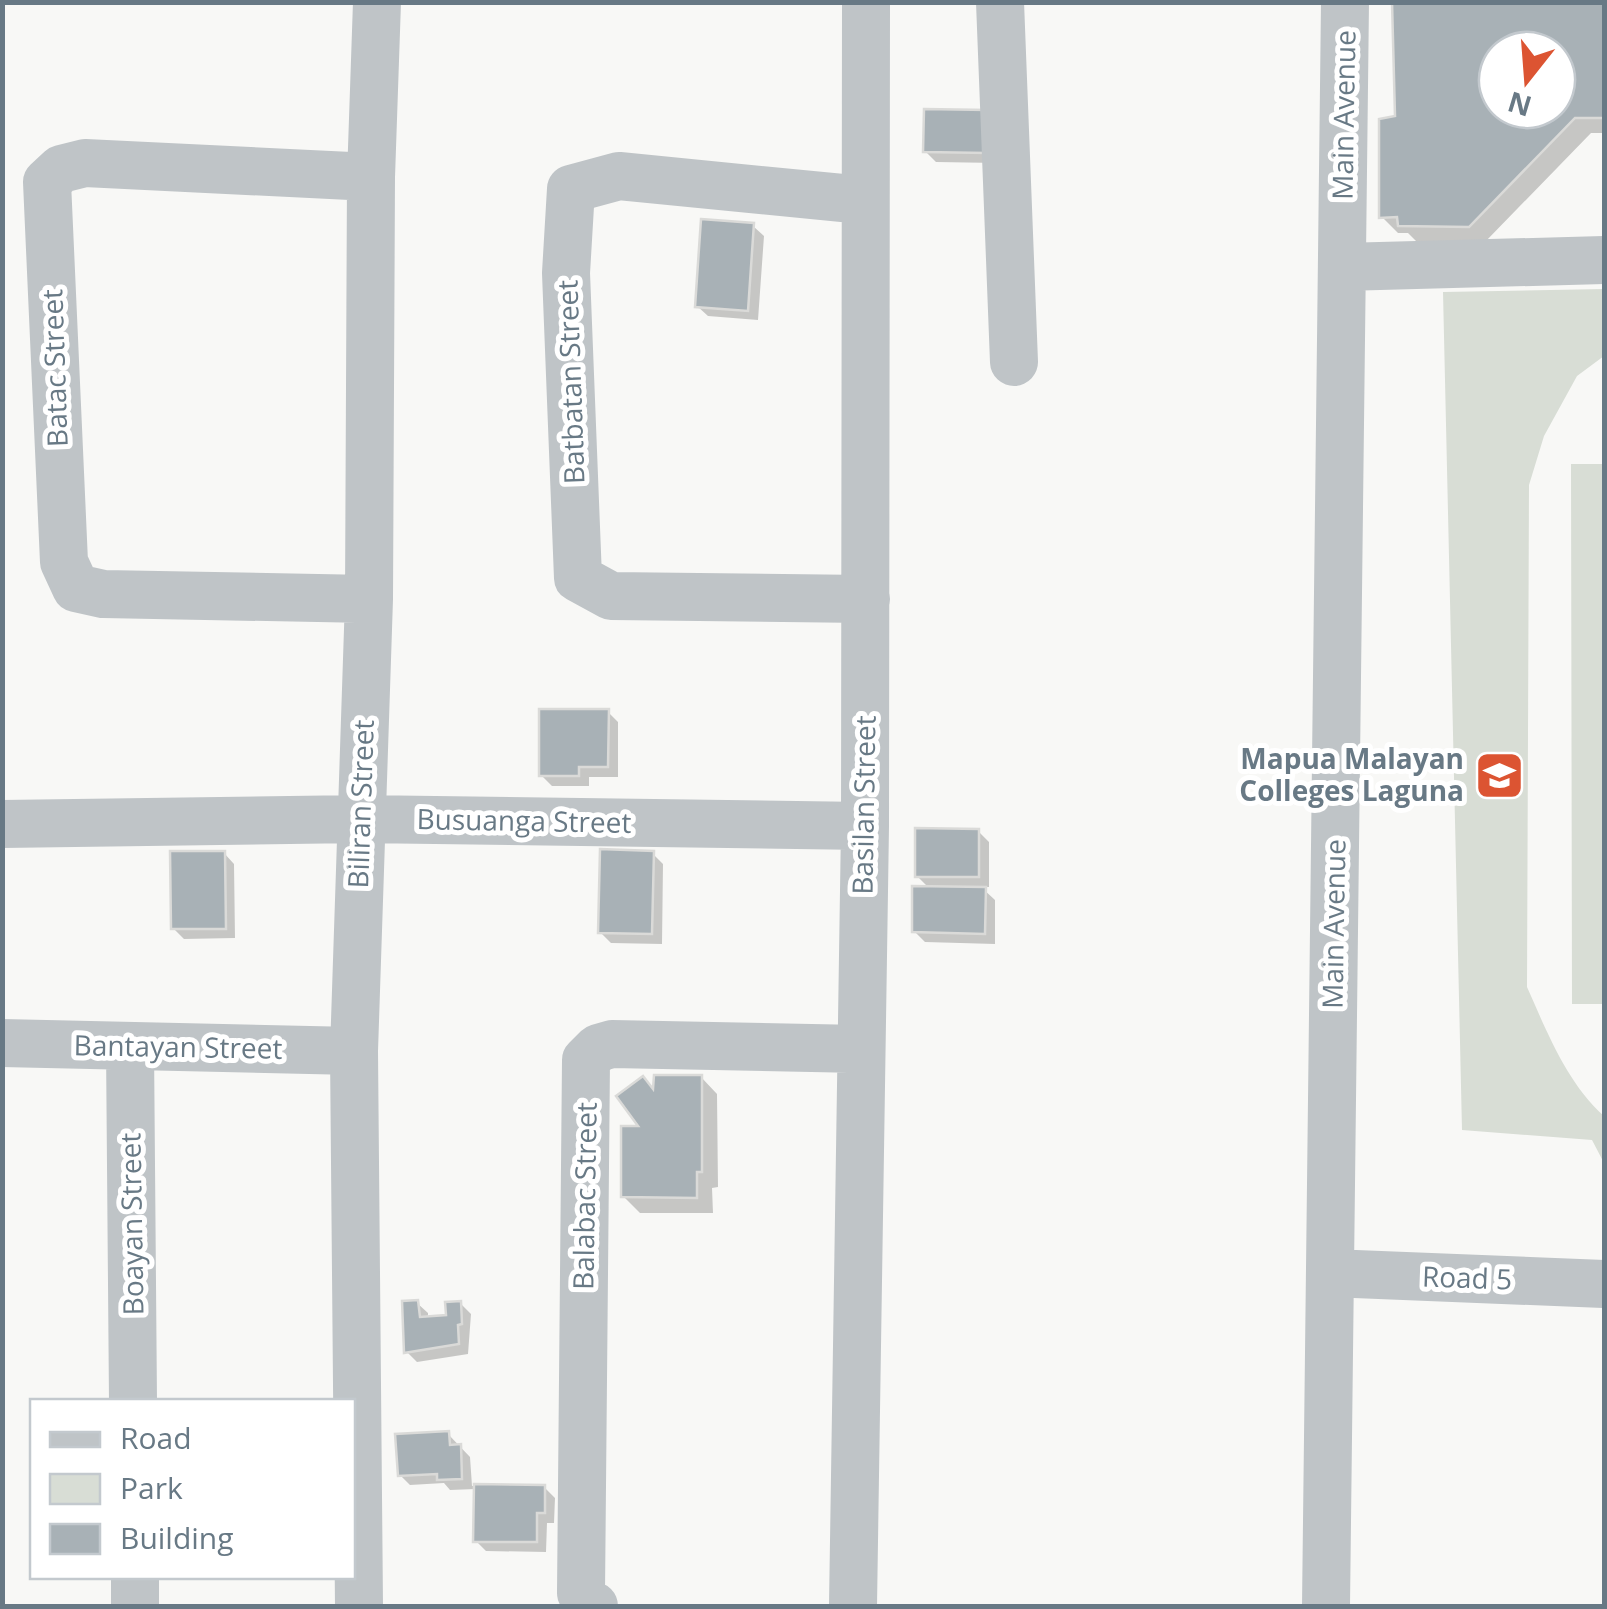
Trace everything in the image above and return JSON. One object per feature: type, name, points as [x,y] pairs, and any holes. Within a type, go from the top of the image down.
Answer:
[{"type":"street","name":"Biliran Street","points":[[359,1606],[354,1051],[369,599],[372,178],[378,2]]},
{"type":"street","name":"Basilan Street","points":[[854,1606],[865,826],[866,2]]},
{"type":"street","points":[[1000,2],[1014,362]]},
{"type":"street","name":"Main Avenue","points":[[1326,1606],[1345,2]]},
{"type":"street","name":"Batac Street","points":[[369,599],[103,594],[76,588],[64,562],[47,182],[61,169],[85,163],[372,178]]},
{"type":"street","name":"Batbatan Street","points":[[863,200],[620,176],[572,190],[566,273],[578,578],[611,596],[866,599]]},
{"type":"street","points":[[1342,267],[1604,260]]},
{"type":"street","name":"Busuanga Street","points":[[2,824],[360,819],[865,826]]},
{"type":"street","name":"Bantayan Street","points":[[2,1043],[354,1051]]},
{"type":"street","name":"Balabac Street","points":[[594,1606],[588,1606],[581,1593],[586,1060],[598,1048],[612,1044],[861,1050]]},
{"type":"street","name":"Boayan Street","points":[[130,1046],[134,1399]]},
{"type":"street","name":"Road 5","points":[[1330,1272],[1604,1284]]},
{"type":"street","points":[[135,1579],[135,1606]]},
{"type":"green space","points":[[1604,289],[1604,356],[1577,376],[1544,436],[1529,485],[1527,987],[1569,1073],[1604,1116],[1604,1163],[1592,1140],[1462,1130],[1443,292]]},
{"type":"green space","points":[[1571,464],[1604,464],[1604,1004],[1572,1004]]},
{"type":"building","points":[[1392,2],[1604,2],[1604,118],[1577,118],[1577,30],[1477,30],[1477,130],[1563,130],[1469,227],[1398,226],[1397,217],[1379,218],[1379,119],[1395,116]]},
{"type":"building","points":[[924,109],[988,110],[988,153],[923,152]]},
{"type":"building","points":[[701,219],[754,223],[748,311],[695,307]]},
{"type":"building","points":[[539,709],[609,709],[608,767],[579,767],[579,776],[539,776]]},
{"type":"building","points":[[915,828],[979,829],[979,877],[915,877]]},
{"type":"building","points":[[600,849],[654,851],[652,934],[598,933]]},
{"type":"building","points":[[170,851],[225,851],[226,929],[171,929]]},
{"type":"building","points":[[912,886],[986,887],[985,934],[912,932]]},
{"type":"building","points":[[654,1075],[702,1075],[702,1172],[697,1172],[697,1198],[621,1197],[621,1126],[638,1126],[616,1096],[643,1076],[653,1089]]},
{"type":"building","points":[[418,1300],[420,1317],[446,1315],[445,1302],[461,1301],[459,1344],[404,1353],[402,1301]]},
{"type":"building","points":[[449,1431],[450,1445],[461,1444],[462,1479],[437,1480],[437,1474],[398,1476],[395,1434]]},
{"type":"building","points":[[474,1484],[545,1485],[545,1513],[537,1513],[537,1542],[473,1542]]},
{"type":"place","name":"Mapua Malayan Colleges Laguna","points":[[1499,775]]}]
